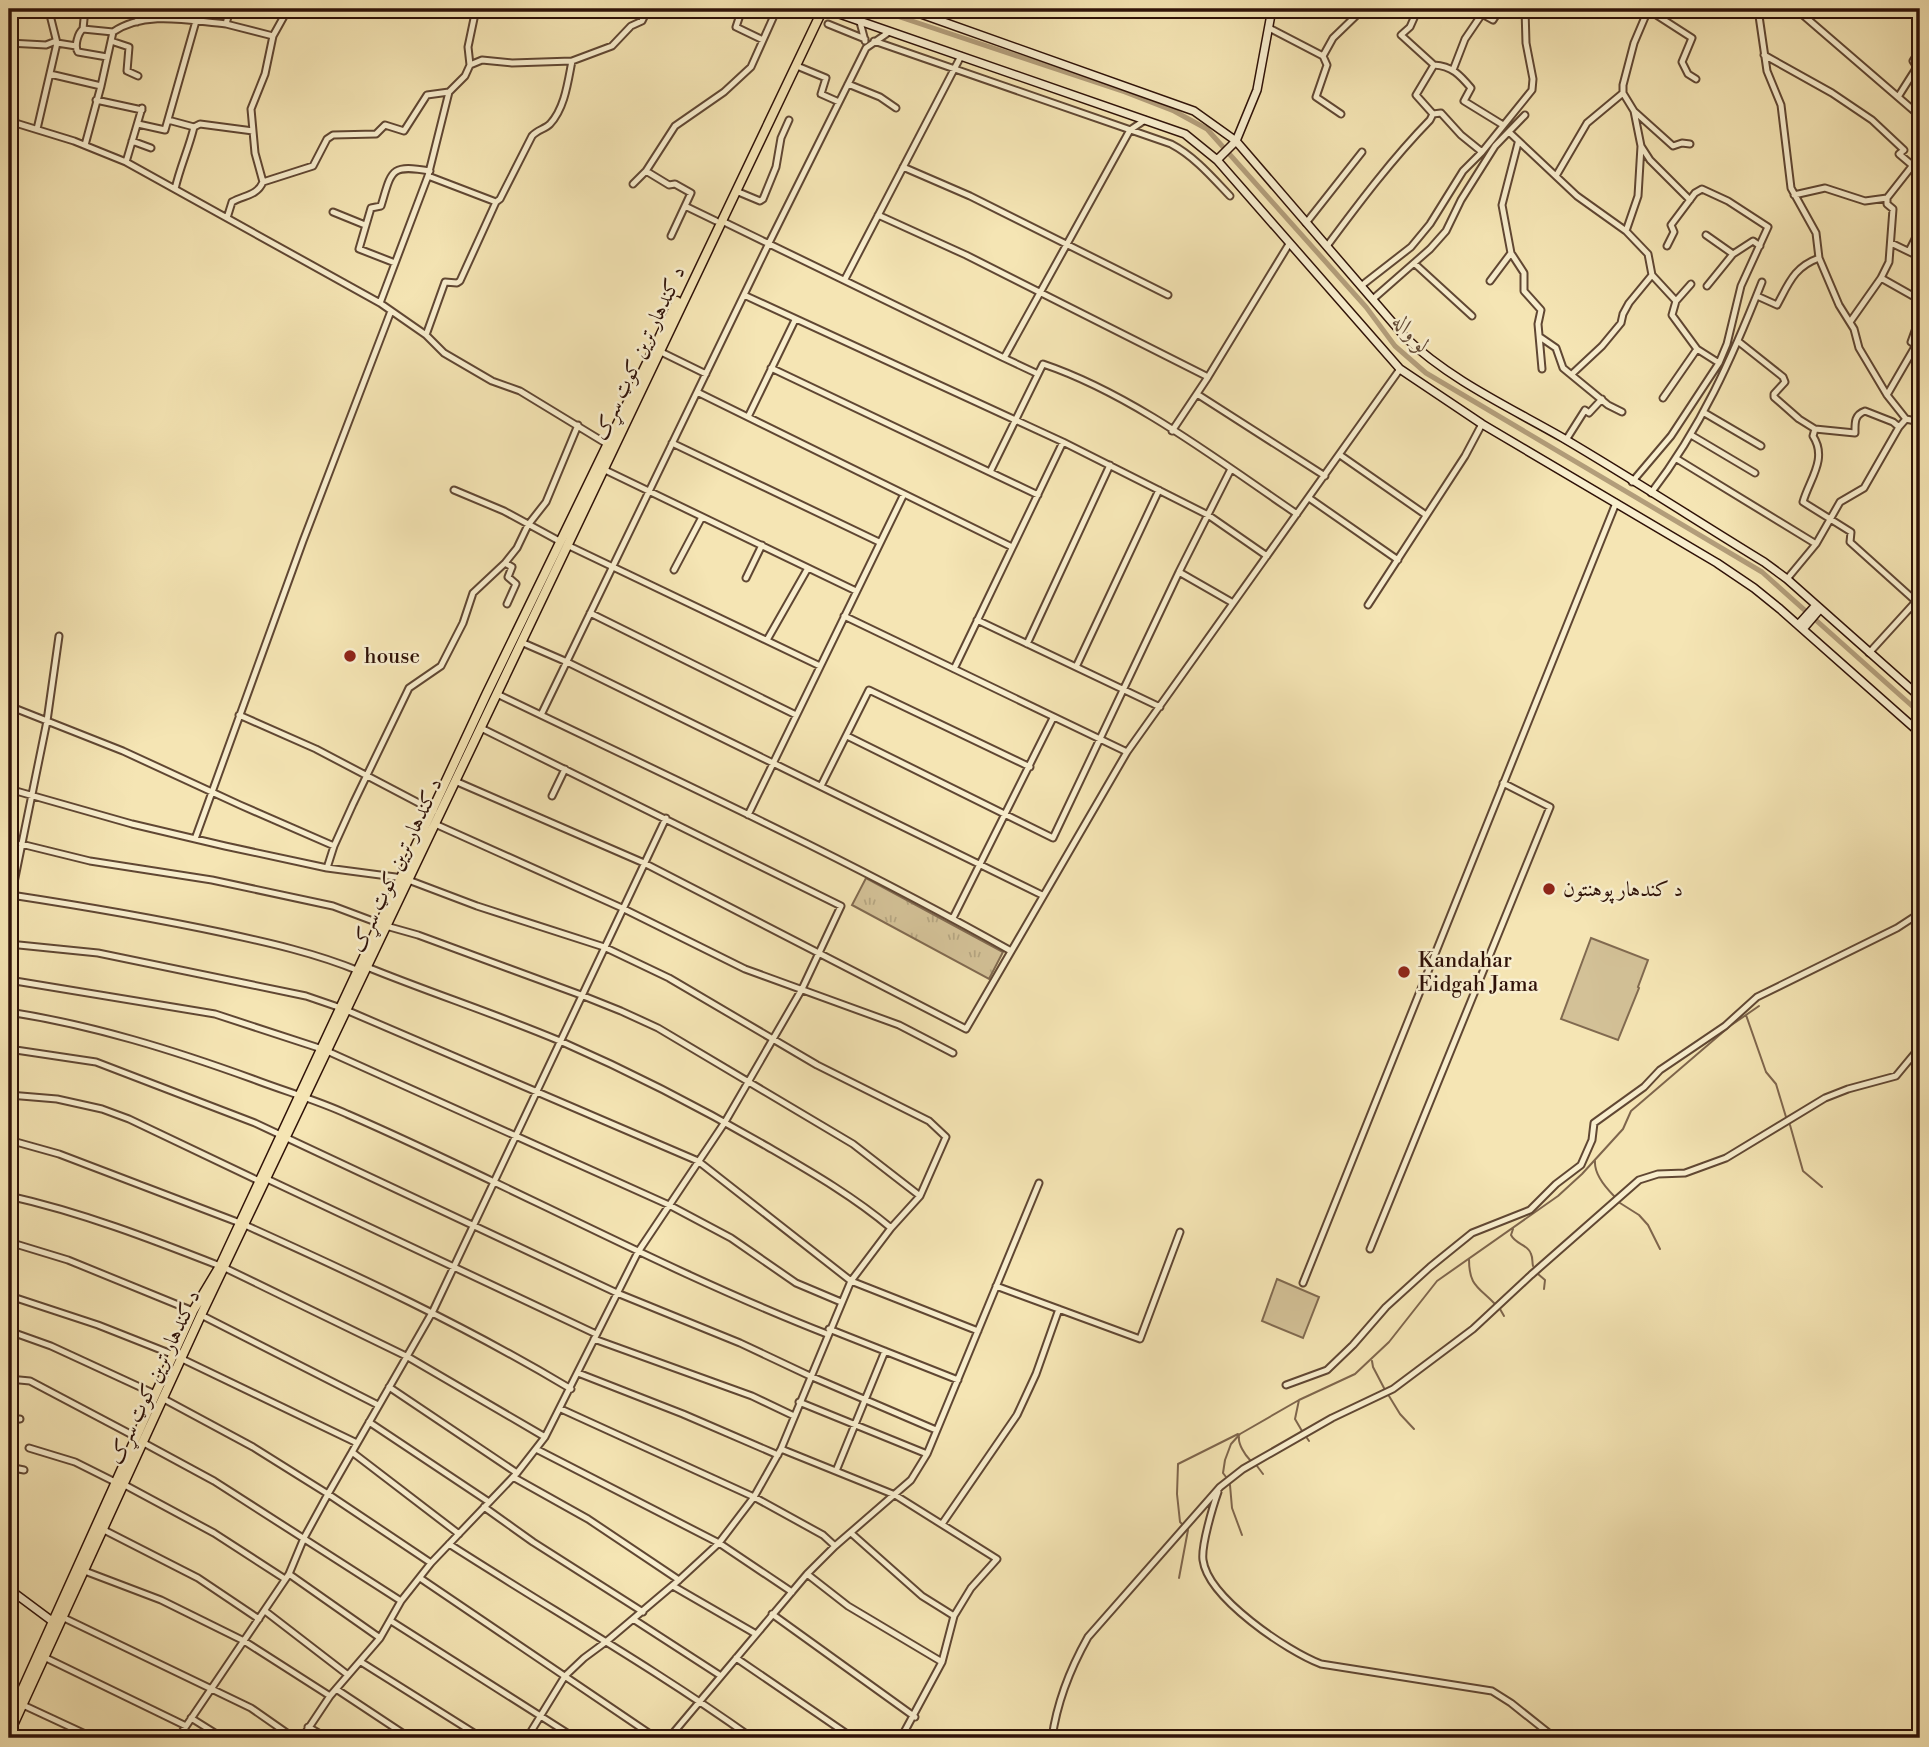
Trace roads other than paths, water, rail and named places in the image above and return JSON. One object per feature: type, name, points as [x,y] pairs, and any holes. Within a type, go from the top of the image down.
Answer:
[{"type":"main road","name":"د کندهار ترين کوټ سړک","points":[[719,221],[823,10]]},
{"type":"main road","name":"د کندهار ترين کوټ سړک","points":[[9,1734],[158,1396],[384,925],[434,811],[564,543],[603,469],[814,20],[823,10]]},
{"type":"main road","name":"د کندهار ترين کوټ سړک","points":[[405,879],[455,781],[488,703],[497,694],[607,444],[657,350]]},
{"type":"main road","name":"د کندهار ترين کوټ سړک","points":[[9,1719],[82,1570],[94,1536],[102,1529],[119,1483]]},
{"type":"street","points":[[37,129],[57,42],[50,15],[45,9]]},
{"type":"street","points":[[85,9],[83,29],[76,46],[78,52],[107,57]]},
{"type":"street","points":[[137,22],[141,9]]},
{"type":"street","points":[[180,18],[183,9]]},
{"type":"street","points":[[226,24],[230,9]]},
{"type":"street","points":[[227,218],[232,202],[251,195],[263,182],[255,153],[251,109],[265,74],[273,36],[288,9]]},
{"type":"street","points":[[380,303],[429,173],[449,92],[465,76],[470,65],[468,47],[476,9]]},
{"type":"street","points":[[470,65],[482,60],[512,64],[572,61],[612,46],[631,26],[642,21],[648,9]]},
{"type":"street","points":[[742,9],[736,27],[764,40]]},
{"type":"street","points":[[633,184],[646,171],[676,126],[724,92],[751,67],[777,9]]},
{"type":"street","points":[[907,9],[1194,111],[1215,124],[1425,356],[1764,562],[1787,579],[1920,697]]},
{"type":"street","points":[[1219,157],[1233,144],[1257,90],[1272,9]]},
{"type":"street","points":[[1322,56],[1334,38],[1363,9]]},
{"type":"street","points":[[1410,9],[1414,18],[1410,27],[1401,35],[1434,65],[1445,66],[1460,74],[1471,88],[1464,101],[1503,125]]},
{"type":"street","points":[[1454,71],[1465,39],[1480,12],[1493,20],[1500,9]]},
{"type":"street","points":[[1361,286],[1411,247],[1436,216],[1464,170],[1532,90],[1525,9]]},
{"type":"street","points":[[1690,144],[1673,146],[1634,111],[1623,93],[1634,43],[1647,9],[1692,38],[1682,62],[1688,74],[1696,79]]},
{"type":"street","points":[[1758,9],[1767,71],[1781,105],[1791,188],[1816,233],[1819,258],[1839,305],[1850,322],[1863,357],[1906,419],[1920,422]]},
{"type":"street","points":[[1796,9],[1920,116]]},
{"type":"street","points":[[823,10],[1125,111],[1185,134],[1219,157],[1289,244],[1400,369],[1482,424],[1754,588],[1920,733]]},
{"type":"street","points":[[83,29],[113,32],[137,22],[180,18],[226,24],[273,36]]},
{"type":"street","points":[[138,124],[163,131],[196,21]]},
{"type":"street","points":[[860,22],[866,48]]},
{"type":"street","points":[[828,24],[865,39]]},
{"type":"street","points":[[1269,28],[1322,56],[1327,65],[1316,97],[1341,114]]},
{"type":"street","points":[[85,145],[113,32]]},
{"type":"street","points":[[541,715],[866,48],[889,32]]},
{"type":"street","points":[[111,41],[129,47],[127,71],[138,76]]},
{"type":"street","points":[[874,41],[1171,144],[1182,150],[1230,196]]},
{"type":"street","points":[[9,43],[57,42],[76,46]]},
{"type":"street","points":[[1898,97],[1917,67],[1913,61],[1920,50]]},
{"type":"street","points":[[845,279],[961,55]]},
{"type":"street","points":[[1764,55],[1832,93],[1872,120],[1903,150],[1899,154],[1912,165]]},
{"type":"street","points":[[426,335],[445,282],[460,281],[496,202],[500,199],[531,136],[549,125],[564,99],[572,61]]},
{"type":"street","points":[[1433,114],[1416,95],[1434,65]]},
{"type":"street","points":[[797,66],[825,78],[821,94],[839,102]]},
{"type":"street","points":[[50,74],[101,86]]},
{"type":"street","points":[[848,84],[880,97],[896,108]]},
{"type":"street","points":[[263,182],[313,166],[327,139],[333,135],[376,134],[385,125],[404,131],[427,95],[449,92]]},
{"type":"street","points":[[1556,176],[1587,123],[1623,93]]},
{"type":"street","points":[[96,100],[142,109],[126,162]]},
{"type":"street","points":[[1125,111],[1130,130]]},
{"type":"street","points":[[1626,231],[1638,196],[1641,146],[1634,111]]},
{"type":"street","points":[[1433,114],[1441,113],[1461,135],[1482,152]]},
{"type":"street","points":[[1326,246],[1395,157],[1433,114]]},
{"type":"street","points":[[1373,299],[1446,231],[1461,200],[1495,146],[1525,115]]},
{"type":"street","points":[[1004,358],[1130,130],[1147,119]]},
{"type":"street","points":[[168,120],[194,127],[200,124],[253,131]]},
{"type":"street","points":[[736,191],[760,201],[763,199],[776,167],[781,138],[789,120]]},
{"type":"street","points":[[9,121],[85,145],[126,162],[380,303],[426,335],[443,353],[492,381],[520,391],[607,444]]},
{"type":"street","points":[[175,189],[194,127]]},
{"type":"street","points":[[1509,132],[1577,196],[1626,231],[1647,254],[1652,275],[1676,301]]},
{"type":"street","points":[[132,141],[151,148]]},
{"type":"street","points":[[1518,143],[1502,205],[1511,253],[1524,273],[1524,290],[1541,310],[1538,324],[1542,369]]},
{"type":"street","points":[[1641,146],[1650,160],[1690,200]]},
{"type":"street","points":[[1306,223],[1362,152]]},
{"type":"street","points":[[1887,201],[1920,156]]},
{"type":"street","points":[[395,263],[360,251],[371,208],[381,206],[390,178],[397,169],[405,166],[429,173],[496,202]]},
{"type":"street","points":[[903,167],[970,197],[1168,295]]},
{"type":"street","points":[[646,171],[669,186],[675,184],[691,193],[671,236]]},
{"type":"street","points":[[1632,482],[1671,436],[1719,363],[1727,344],[1741,286],[1768,227],[1703,188],[1695,193],[1671,225],[1674,232],[1667,247]]},
{"type":"street","points":[[1794,195],[1825,188],[1865,201],[1887,201]]},
{"type":"street","points":[[1850,322],[1889,262],[1893,209],[1887,201]]},
{"type":"street","points":[[685,206],[845,279],[1038,374]]},
{"type":"street","points":[[333,212],[365,225]]},
{"type":"street","points":[[878,215],[966,255],[1208,377]]},
{"type":"street","points":[[1909,251],[1920,229]]},
{"type":"street","points":[[1706,235],[1733,254]]},
{"type":"street","points":[[1707,286],[1733,254],[1754,241],[1760,246]]},
{"type":"street","points":[[1891,243],[1920,257]]},
{"type":"street","points":[[1172,431],[1289,244]]},
{"type":"street","points":[[1490,281],[1511,253]]},
{"type":"street","points":[[1757,296],[1777,305],[1797,270],[1805,263],[1819,258]]},
{"type":"street","points":[[1413,263],[1472,316]]},
{"type":"street","points":[[1572,374],[1602,346],[1621,323],[1629,303],[1652,275]]},
{"type":"street","points":[[1881,278],[1920,300]]},
{"type":"street","points":[[1651,493],[1677,459],[1727,370],[1762,282]]},
{"type":"street","points":[[1691,284],[1676,301],[1672,315],[1698,349],[1719,363]]},
{"type":"street","points":[[744,295],[1110,465],[1208,515],[1267,556]]},
{"type":"street","points":[[195,839],[325,481],[391,312]]},
{"type":"street","points":[[1887,395],[1918,346],[1911,342],[1920,317]]},
{"type":"street","points":[[748,417],[795,320]]},
{"type":"street","points":[[1539,337],[1556,348],[1559,363],[1580,383],[1622,412]]},
{"type":"street","points":[[1739,342],[1783,377],[1785,382],[1774,397],[1815,429],[1855,433],[1855,421],[1859,414],[1865,411],[1899,427]]},
{"type":"street","points":[[1664,398],[1698,349]]},
{"type":"street","points":[[657,350],[706,374]]},
{"type":"street","points":[[990,472],[1014,419],[1042,365],[1045,364],[1105,390],[1297,514]]},
{"type":"street","points":[[771,368],[1038,495]]},
{"type":"street","points":[[455,781],[644,863],[965,1029],[1128,752],[1400,369]]},
{"type":"street","points":[[697,392],[1013,547]]},
{"type":"street","points":[[1197,394],[1325,476]]},
{"type":"street","points":[[1566,440],[1585,410],[1589,413],[1602,399]]},
{"type":"street","points":[[1703,412],[1761,446]]},
{"type":"street","points":[[1787,579],[1815,544],[1840,502],[1864,488],[1906,419]]},
{"type":"street","points":[[1368,605],[1482,424]]},
{"type":"street","points":[[327,868],[366,775],[409,688],[441,666],[463,623],[473,593],[517,548],[528,525],[546,502],[578,425]]},
{"type":"street","points":[[1815,429],[1813,436],[1818,444],[1819,459],[1816,474],[1803,502],[1851,532],[1850,542],[1919,601],[1870,653]]},
{"type":"street","points":[[1691,435],[1755,473]]},
{"type":"street","points":[[954,669],[1063,442]]},
{"type":"street","points":[[672,443],[879,542]]},
{"type":"street","points":[[1340,455],[1426,515]]},
{"type":"street","points":[[1677,459],[1815,544]]},
{"type":"street","points":[[1027,643],[1110,465]]},
{"type":"street","points":[[603,469],[856,592]]},
{"type":"street","points":[[847,736],[1053,838],[1231,469]]},
{"type":"street","points":[[454,490],[504,511],[564,543],[820,666]]},
{"type":"street","points":[[1076,667],[1159,490]]},
{"type":"street","points":[[748,815],[904,494]]},
{"type":"street","points":[[1309,498],[1398,560]]},
{"type":"street","points":[[1303,1283],[1616,503]]},
{"type":"street","points":[[674,570],[702,516]]},
{"type":"street","points":[[746,578],[762,545]]},
{"type":"street","points":[[505,563],[512,567],[508,577],[516,584],[508,604]]},
{"type":"street","points":[[767,640],[808,568]]},
{"type":"street","points":[[1179,572],[1233,603]]},
{"type":"street","points":[[1800,627],[1818,607]]},
{"type":"street","points":[[590,613],[796,715]]},
{"type":"street","points":[[844,616],[1128,752]]},
{"type":"street","points":[[977,620],[1160,706]]},
{"type":"street","points":[[9,907],[47,721],[59,636]]},
{"type":"street","points":[[521,642],[567,662],[1042,895]]},
{"type":"street","points":[[821,786],[869,690],[1030,767]]},
{"type":"street","points":[[497,694],[748,815],[953,918],[1011,951]]},
{"type":"street","points":[[9,706],[134,756],[334,846]]},
{"type":"street","points":[[239,715],[316,749],[434,811]]},
{"type":"street","points":[[953,918],[1053,718]]},
{"type":"street","points":[[302,1738],[330,1696],[380,1638],[401,1601],[431,1563],[515,1475],[545,1437],[638,1252],[725,1122],[802,989],[841,906],[480,727]]},
{"type":"street","points":[[552,796],[565,769]]},
{"type":"street","points":[[1370,1249],[1550,807],[1503,783]]},
{"type":"street","points":[[9,789],[195,839],[327,868],[405,879],[477,906],[604,947],[669,978],[772,1039],[929,1121],[946,1137],[920,1196],[851,1280],[779,1452],[754,1497],[719,1543],[643,1612],[583,1658],[565,1676],[527,1738]]},
{"type":"street","points":[[178,1738],[287,1577],[328,1494],[433,1311],[666,818]]},
{"type":"street","points":[[434,824],[622,908],[745,969],[899,1026],[953,1053]]},
{"type":"street","points":[[21,844],[90,861],[212,880],[333,906],[621,1010],[658,1028],[853,1144],[920,1196]]},
{"type":"street","points":[[9,855],[19,855]]},
{"type":"street","points":[[11,895],[104,910],[270,943],[363,969],[559,1041],[725,1122],[835,1186],[891,1228]]},
{"type":"street","points":[[1286,1385],[1327,1370],[1386,1307],[1472,1233],[1530,1210],[1556,1184],[1581,1165],[1592,1140],[1594,1123],[1644,1087],[1660,1070],[1725,1026],[1757,997],[1897,928],[1920,913]]},
{"type":"street","points":[[9,944],[98,953],[306,996],[344,1009],[698,1161],[851,1280],[978,1331]]},
{"type":"street","points":[[9,980],[215,1014],[324,1050],[669,1205],[731,1238],[796,1283],[841,1302]]},
{"type":"street","points":[[9,1012],[46,1018],[180,1052],[344,1112],[495,1181],[754,1306],[885,1351],[957,1380]]},
{"type":"street","points":[[1052,1738],[1056,1713],[1073,1665],[1088,1637],[1220,1487],[1243,1469],[1310,1431],[1393,1389],[1473,1329],[1639,1180],[1658,1174],[1685,1173],[1726,1158],[1825,1098],[1896,1076],[1920,1047]]},
{"type":"street","points":[[9,1049],[96,1062],[284,1136],[617,1293],[740,1343],[936,1430]]},
{"type":"street","points":[[9,1095],[57,1099],[129,1119],[453,1267],[595,1337],[752,1396],[794,1416]]},
{"type":"street","points":[[9,1140],[59,1154],[242,1224],[433,1311],[571,1389]]},
{"type":"street","points":[[670,1738],[807,1574],[911,1480],[927,1454],[1039,1183]]},
{"type":"street","points":[[9,1196],[41,1203],[129,1231],[222,1267],[408,1357],[545,1437]]},
{"type":"street","points":[[996,1286],[1140,1339],[1180,1232]]},
{"type":"street","points":[[9,1242],[68,1260],[197,1313],[378,1405]]},
{"type":"street","points":[[13,1297],[98,1325],[177,1357],[357,1443]]},
{"type":"street","points":[[943,1524],[1017,1415],[1036,1374],[1059,1309]]},
{"type":"street","points":[[9,1331],[51,1346],[158,1396],[253,1447],[431,1563]]},
{"type":"street","points":[[836,1472],[885,1351]]},
{"type":"street","points":[[578,1373],[895,1495],[997,1559],[971,1588],[954,1616],[942,1662],[915,1717],[901,1738]]},
{"type":"street","points":[[9,1379],[30,1381],[214,1481],[401,1601]]},
{"type":"street","points":[[388,1387],[515,1475],[588,1519],[679,1580]]},
{"type":"street","points":[[799,1402],[927,1454]]},
{"type":"street","points":[[561,1409],[754,1497],[822,1535],[835,1546]]},
{"type":"street","points":[[9,1420],[20,1419]]},
{"type":"street","points":[[369,1422],[487,1505],[533,1542],[643,1612]]},
{"type":"street","points":[[29,1448],[75,1462],[214,1534],[287,1577],[380,1638]]},
{"type":"street","points":[[536,1449],[719,1543],[792,1592]]},
{"type":"street","points":[[352,1452],[459,1534]]},
{"type":"street","points":[[9,1467],[24,1470]]},
{"type":"street","points":[[1220,1487],[1211,1510],[1203,1560],[1214,1585],[1229,1603],[1273,1637],[1299,1656],[1321,1664],[1492,1691],[1555,1738]]},
{"type":"street","points":[[102,1529],[198,1578],[258,1619]]},
{"type":"street","points":[[851,1533],[922,1596],[954,1616]]},
{"type":"street","points":[[449,1544],[607,1641],[752,1738]]},
{"type":"street","points":[[82,1570],[161,1600],[244,1641],[330,1696]]},
{"type":"street","points":[[807,1574],[848,1606],[942,1662]]},
{"type":"street","points":[[420,1578],[656,1738]]},
{"type":"street","points":[[673,1586],[756,1634]]},
{"type":"street","points":[[9,1589],[57,1621],[251,1708],[294,1738]]},
{"type":"street","points":[[265,1611],[348,1675]]},
{"type":"street","points":[[772,1614],[915,1717]]},
{"type":"street","points":[[633,1619],[721,1676]]},
{"type":"street","points":[[391,1621],[575,1738]]},
{"type":"street","points":[[44,1657],[186,1726]]},
{"type":"street","points":[[736,1658],[853,1738]]},
{"type":"street","points":[[361,1662],[482,1738]]},
{"type":"street","points":[[337,1689],[410,1738]]},
{"type":"street","points":[[23,1705],[94,1738]]},
{"type":"street","points":[[191,1718],[223,1738]]},
{"type":"street","points":[[308,1727],[327,1738]]},
{"type":"waterway","name":"لو واله","points":[[876,9],[1125,92],[1174,111],[1207,129],[1366,307],[1395,346],[1426,373],[1762,572],[1920,713]]},
{"type":"waterway","points":[[1226,1477],[1223,1473],[1225,1460],[1231,1444],[1240,1434],[1299,1400],[1355,1374],[1389,1342],[1437,1281],[1558,1196],[1623,1129],[1631,1111],[1730,1026],[1759,1006]]},
{"type":"waterway","points":[[1746,1015],[1766,1072],[1776,1084],[1786,1117]]},
{"type":"waterway","points":[[1790,1125],[1803,1171],[1822,1187]]},
{"type":"waterway","points":[[1595,1161],[1598,1175],[1614,1196]]},
{"type":"waterway","points":[[1620,1203],[1639,1215],[1648,1225],[1660,1249]]},
{"type":"waterway","points":[[1513,1229],[1511,1235],[1529,1251],[1533,1266]]},
{"type":"waterway","points":[[1469,1259],[1472,1280],[1494,1303]]},
{"type":"waterway","points":[[1538,1274],[1545,1280],[1544,1289]]},
{"type":"waterway","points":[[1500,1309],[1504,1316]]},
{"type":"waterway","points":[[1372,1361],[1384,1388]]},
{"type":"waterway","points":[[1389,1396],[1400,1414],[1414,1429]]},
{"type":"waterway","points":[[1299,1400],[1295,1419],[1302,1431]]},
{"type":"waterway","points":[[1182,1524],[1177,1494],[1178,1464],[1238,1434]]},
{"type":"waterway","points":[[1239,1437],[1242,1449],[1250,1460]]},
{"type":"waterway","points":[[1257,1466],[1263,1474]]},
{"type":"waterway","points":[[1230,1485],[1232,1508],[1242,1535]]},
{"type":"waterway","points":[[1179,1578],[1188,1530]]},
{"type":"place","name":"house","points":[[350,656]]},
{"type":"place","name":"د کندهار پوهنتون","points":[[1549,889]]},
{"type":"place","name":"Kandahar Eidgah Jama","points":[[1404,972]]}]
